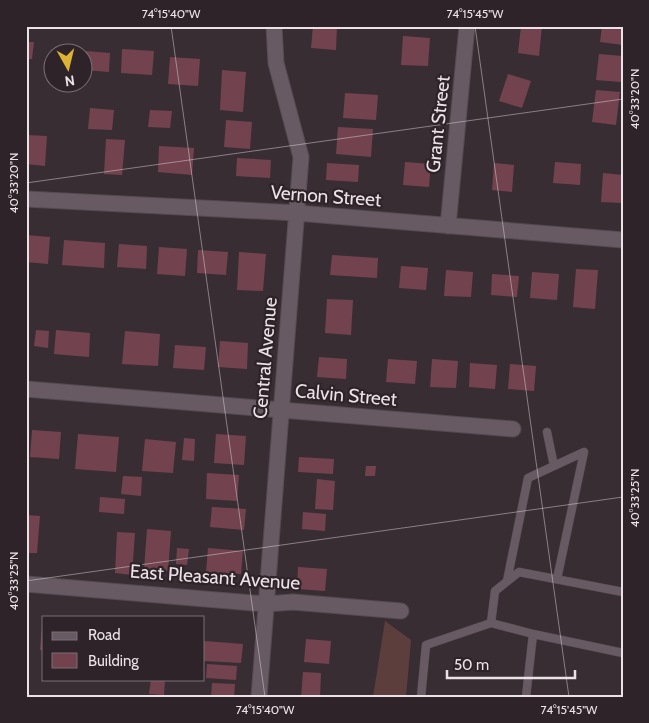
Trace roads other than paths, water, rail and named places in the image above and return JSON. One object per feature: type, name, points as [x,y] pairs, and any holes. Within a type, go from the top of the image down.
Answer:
[{"type":"street","name":"Central Avenue","points":[[259,697],[301,158],[276,63],[274,26]]},
{"type":"street","name":"Grant Street","points":[[448,226],[467,26]]},
{"type":"street","name":"Vernon Street","points":[[26,199],[297,213],[623,240]]},
{"type":"street","name":"Calvin Street","points":[[26,389],[513,429]]},
{"type":"street","name":"East Pleasant Avenue","points":[[26,584],[266,604],[293,602],[401,611]]},
{"type":"lane","points":[[547,432],[554,466]]},
{"type":"lane","points":[[507,581],[528,478],[584,452],[557,579]]},
{"type":"lane","points":[[491,623],[495,591],[519,572],[623,592]]},
{"type":"lane","points":[[421,697],[426,646],[491,623],[623,654]]},
{"type":"lane","points":[[526,697],[533,634]]}]
